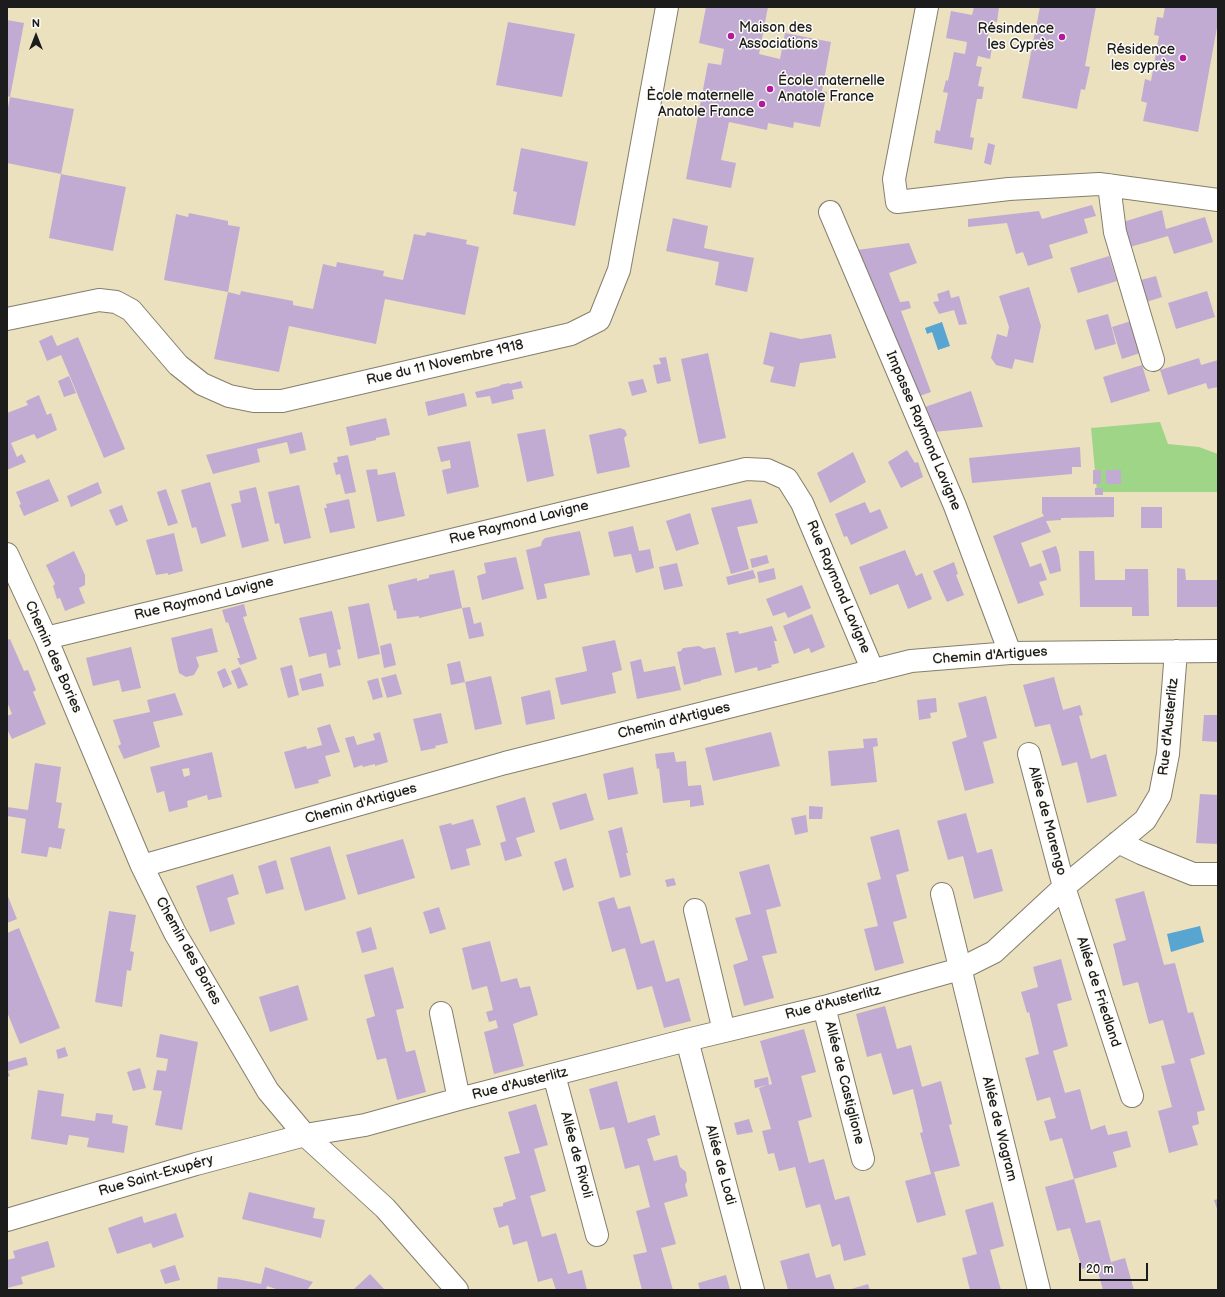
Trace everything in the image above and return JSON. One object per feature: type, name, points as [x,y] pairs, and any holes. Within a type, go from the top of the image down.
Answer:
[{"type":"street","name":"Rue du 11 Novembre 1918","points":[[7,320],[99,300],[116,302],[131,310],[178,365],[202,384],[229,396],[254,401],[282,401],[571,334],[599,320],[619,270],[668,7]]},
{"type":"street","points":[[927,7],[894,179],[897,202],[1009,188],[1099,184],[1218,200]]},
{"type":"street","points":[[1109,185],[1115,232],[1152,360]]},
{"type":"street","name":"Impasse Raymond Lavigne","points":[[830,212],[955,506],[1010,652]]},
{"type":"street","name":"Rue Raymond Lavigne","points":[[46,638],[746,469],[767,470],[787,479],[802,502],[873,671]]},
{"type":"street","name":"Chemin des Bories","points":[[7,554],[46,638],[142,866],[175,933],[268,1091],[305,1135],[385,1208],[457,1290]]},
{"type":"street","name":"Rue d'Austerlitz","points":[[305,1135],[365,1125],[687,1040],[824,1007],[960,969],[994,952],[1064,887],[1145,820],[1160,795],[1168,754],[1176,651]]},
{"type":"street","name":"Chemin d'Artigues","points":[[142,866],[505,763],[911,661],[1010,652],[1218,651]]},
{"type":"street","name":"Allée de Marengo","points":[[1029,754],[1064,887]]},
{"type":"street","points":[[1118,842],[1193,874],[1218,874]]},
{"type":"street","name":"Allée de Friedland","points":[[1064,887],[1132,1096]]},
{"type":"street","name":"Allée de Wagram","points":[[942,894],[1039,1290]]},
{"type":"street","points":[[695,910],[724,1031]]},
{"type":"street","name":"Allée de Castiglione","points":[[824,1007],[863,1159]]},
{"type":"street","points":[[440,1013],[459,1099]]},
{"type":"street","name":"Allée de Lodi","points":[[687,1040],[753,1290]]},
{"type":"street","name":"Allée de Rivoli","points":[[554,1075],[597,1235]]},
{"type":"street","name":"Rue Saint-Exupéry","points":[[7,1220],[196,1164],[305,1135]]},
{"type":"green space","points":[[1160,422],[1168,444],[1199,447],[1218,454],[1218,492],[1097,492],[1091,428]]},
{"type":"water","points":[[942,322],[950,346],[938,350],[932,332],[927,334],[925,328]]},
{"type":"water","points":[[1200,926],[1204,942],[1171,952],[1167,934]]},
{"type":"building","name":"Ècole maternelle Anatole France","points":[[706,7],[768,7],[759,54],[780,59],[785,33],[831,42],[822,91],[827,92],[820,127],[794,122],[793,128],[768,123],[767,130],[729,122],[721,160],[736,163],[731,188],[686,179],[708,63],[721,65],[724,49],[699,43]]},
{"type":"building","points":[[974,7],[999,7],[997,22],[991,21],[986,46],[992,47],[990,59],[978,56],[976,66],[982,67],[978,86],[984,87],[982,99],[977,99],[970,137],[974,138],[972,150],[934,143],[936,130],[940,131],[948,93],[943,92],[946,80],[948,81],[954,52],[965,54],[967,42],[946,38],[951,11],[972,15]]},
{"type":"building","name":"Résindence les Cyprès","points":[[1040,7],[1096,7],[1085,66],[1090,67],[1085,90],[1081,89],[1077,109],[1022,98]]},
{"type":"building","name":"Résidence les cyprès","points":[[1165,7],[1218,7],[1218,22],[1198,132],[1143,121],[1147,103],[1141,101],[1145,79],[1151,81],[1159,36],[1154,35],[1157,17],[1163,18]]},
{"type":"building","points":[[7,20],[24,23],[10,97],[7,96]]},
{"type":"building","points":[[508,22],[575,34],[562,97],[496,85]]},
{"type":"building","points":[[10,97],[74,109],[61,174],[7,163],[7,113]]},
{"type":"building","points":[[988,143],[995,145],[991,165],[984,163]]},
{"type":"building","points":[[521,148],[588,162],[575,226],[513,214],[517,192],[513,191]]},
{"type":"building","points":[[61,174],[126,187],[113,251],[49,238]]},
{"type":"building","points":[[1092,205],[1096,216],[1084,219],[1088,233],[1049,245],[1053,258],[1028,266],[1023,252],[1016,254],[1007,223],[968,227],[968,219],[1039,211],[1042,219]]},
{"type":"building","points":[[1162,210],[1166,229],[1205,217],[1213,242],[1174,254],[1168,236],[1130,247],[1123,222]]},
{"type":"building","points":[[189,213],[228,221],[228,225],[240,227],[228,292],[164,280],[176,214],[188,217]]},
{"type":"building","points":[[673,218],[708,226],[704,248],[754,258],[747,292],[715,285],[719,262],[666,251]]},
{"type":"building","points":[[427,232],[467,240],[466,244],[479,247],[465,315],[385,299],[376,344],[289,326],[279,372],[214,359],[228,292],[240,295],[241,291],[293,301],[293,305],[313,309],[323,264],[336,267],[337,262],[384,271],[383,276],[403,280],[414,234],[425,236]]},
{"type":"building","points":[[909,243],[917,263],[889,273],[900,302],[909,301],[911,308],[901,311],[931,392],[914,398],[857,250]]},
{"type":"building","points":[[1109,256],[1117,281],[1078,293],[1070,268]]},
{"type":"building","points":[[1156,276],[1162,297],[1143,303],[1137,281]]},
{"type":"building","points":[[1029,287],[1041,326],[1033,363],[1015,359],[1012,369],[996,365],[991,358],[997,334],[1007,337],[1009,327],[999,296]]},
{"type":"building","points":[[949,290],[951,298],[959,296],[967,324],[959,325],[954,310],[939,314],[933,302],[939,301],[937,294]]},
{"type":"building","points":[[1207,291],[1215,317],[1176,329],[1168,303]]},
{"type":"building","points":[[1108,314],[1116,344],[1095,350],[1086,320]]},
{"type":"building","points":[[1131,321],[1140,353],[1122,359],[1112,327]]},
{"type":"building","points":[[770,332],[801,339],[831,334],[836,358],[800,363],[795,387],[770,382],[774,367],[763,364]]},
{"type":"building","points":[[52,335],[57,346],[78,337],[125,449],[104,458],[61,355],[47,361],[39,341]]},
{"type":"building","points":[[708,353],[726,438],[699,444],[681,359]]},
{"type":"building","points":[[666,357],[671,381],[657,384],[653,365],[661,364],[659,358]]},
{"type":"building","points":[[1199,358],[1201,365],[1218,360],[1218,387],[1208,389],[1206,383],[1168,395],[1160,370]]},
{"type":"building","points":[[1142,365],[1150,391],[1111,403],[1103,377]]},
{"type":"building","points":[[69,376],[76,393],[64,397],[58,381]]},
{"type":"building","points":[[643,379],[647,392],[632,396],[628,382]]},
{"type":"building","points":[[521,381],[523,388],[512,390],[514,399],[492,404],[490,396],[477,398],[475,392],[500,385]]},
{"type":"building","points":[[971,391],[983,427],[934,432],[925,407]]},
{"type":"building","points":[[464,393],[467,406],[428,416],[425,402]]},
{"type":"building","points":[[39,395],[47,415],[51,413],[57,430],[37,439],[34,434],[11,443],[17,457],[22,454],[26,462],[7,470],[7,413],[28,405],[26,401]]},
{"type":"building","points":[[386,418],[390,435],[350,446],[346,427]]},
{"type":"building","points":[[620,428],[625,430],[627,435],[624,438],[630,467],[597,474],[589,435]]},
{"type":"building","points":[[545,429],[554,476],[527,482],[517,434]]},
{"type":"building","points":[[302,432],[306,450],[290,454],[287,442],[257,449],[260,462],[213,474],[206,455]]},
{"type":"building","points":[[470,441],[479,487],[447,494],[442,470],[451,468],[450,460],[441,462],[437,447]]},
{"type":"building","points":[[1080,447],[1081,467],[1072,467],[1072,474],[972,483],[969,458]]},
{"type":"building","points":[[907,450],[915,463],[918,462],[923,477],[901,488],[888,462]]},
{"type":"building","points":[[853,452],[866,482],[830,503],[817,473]]},
{"type":"building","points":[[348,455],[356,492],[345,494],[340,474],[336,475],[333,463],[338,462],[337,457]]},
{"type":"building","points":[[377,469],[378,475],[395,472],[405,516],[377,522],[366,470]]},
{"type":"building","points":[[1093,470],[1101,470],[1101,484],[1093,484]]},
{"type":"building","points":[[1106,470],[1121,470],[1121,484],[1106,484]]},
{"type":"building","points":[[49,479],[59,501],[24,516],[19,505],[21,504],[16,492]]},
{"type":"building","points":[[98,482],[102,493],[71,507],[67,496]]},
{"type":"building","points":[[210,482],[226,536],[201,544],[196,527],[192,528],[181,490]]},
{"type":"building","points":[[299,485],[311,538],[284,544],[279,523],[275,524],[268,492]]},
{"type":"building","points":[[256,487],[269,541],[242,548],[231,504],[241,502],[239,491]]},
{"type":"building","points":[[1095,488],[1103,488],[1103,495],[1095,495]]},
{"type":"building","points":[[166,489],[178,523],[168,526],[157,492]]},
{"type":"building","points":[[1042,497],[1114,497],[1114,517],[1061,518],[1061,520],[1046,521],[1051,532],[1021,543],[1030,567],[1041,563],[1047,580],[1039,582],[1044,595],[1018,604],[993,536],[1044,516],[1042,513]]},
{"type":"building","points":[[349,499],[355,528],[330,533],[324,508],[327,508],[326,504]]},
{"type":"building","points":[[751,499],[758,523],[737,527],[749,569],[731,574],[711,508]]},
{"type":"building","points":[[865,502],[870,513],[880,509],[888,528],[851,545],[847,536],[844,537],[835,514]]},
{"type":"building","points":[[122,505],[128,521],[116,526],[109,510]]},
{"type":"building","points":[[1141,507],[1162,507],[1162,528],[1141,528]]},
{"type":"building","points":[[690,513],[699,544],[676,551],[666,521]]},
{"type":"building","points":[[633,526],[639,551],[650,549],[654,568],[636,573],[631,554],[614,557],[608,532]]},
{"type":"building","points":[[580,531],[590,575],[544,584],[547,598],[537,600],[526,550],[541,546],[542,541],[545,538]]},
{"type":"building","points":[[174,533],[183,571],[168,575],[168,573],[156,575],[146,540]]},
{"type":"building","points":[[1056,546],[1061,571],[1050,574],[1042,551]]},
{"type":"building","points":[[905,550],[916,576],[922,573],[932,599],[908,609],[898,584],[870,595],[859,567]]},
{"type":"building","points":[[74,551],[85,575],[85,585],[79,588],[85,603],[65,611],[60,598],[57,599],[53,586],[55,584],[46,565]]},
{"type":"building","points":[[1079,551],[1094,551],[1095,580],[1125,580],[1125,569],[1148,569],[1149,616],[1132,616],[1132,607],[1080,607]]},
{"type":"building","points":[[767,555],[769,563],[752,568],[750,559]]},
{"type":"building","points":[[516,557],[524,589],[482,600],[477,576],[486,573],[484,563]]},
{"type":"building","points":[[954,562],[958,574],[956,575],[964,595],[947,602],[933,571]]},
{"type":"building","points":[[677,563],[683,586],[664,590],[659,567]]},
{"type":"building","points":[[774,568],[776,579],[759,583],[757,572]]},
{"type":"building","points":[[1177,568],[1185,569],[1186,580],[1218,580],[1218,607],[1177,607]]},
{"type":"building","points":[[454,570],[462,608],[419,618],[419,616],[397,619],[396,610],[394,611],[388,585],[417,578],[417,581],[429,578],[429,575]]},
{"type":"building","points":[[753,570],[756,578],[728,585],[726,577]]},
{"type":"building","points":[[802,585],[811,608],[788,618],[785,612],[773,616],[766,599]]},
{"type":"building","points":[[369,603],[380,654],[358,659],[348,607]]},
{"type":"building","points":[[244,604],[247,616],[243,617],[257,659],[240,665],[237,658],[240,658],[228,622],[226,623],[222,610]]},
{"type":"building","points":[[470,607],[474,624],[481,622],[484,636],[469,639],[462,608]]},
{"type":"building","points":[[332,611],[341,649],[337,650],[341,665],[329,668],[326,653],[309,657],[299,618]]},
{"type":"building","points":[[812,614],[825,647],[811,653],[809,648],[794,654],[783,626]]},
{"type":"building","points":[[772,626],[777,641],[774,641],[779,663],[771,665],[772,667],[758,671],[757,667],[735,673],[726,633],[738,631],[739,634]]},
{"type":"building","points":[[212,628],[218,652],[196,657],[199,666],[194,675],[186,677],[179,673],[171,638]]},
{"type":"building","points":[[10,639],[24,671],[28,670],[36,690],[33,692],[46,724],[12,739],[7,729],[7,716],[12,714],[7,702],[7,640]]},
{"type":"building","points":[[615,640],[622,670],[612,673],[616,693],[561,705],[555,678],[587,671],[582,647]]},
{"type":"building","points":[[391,643],[396,665],[384,668],[380,646]]},
{"type":"building","points":[[699,646],[704,649],[715,647],[722,675],[684,685],[677,652],[681,651],[683,648]]},
{"type":"building","points":[[131,647],[141,688],[122,692],[119,680],[93,686],[86,658]]},
{"type":"building","points":[[641,659],[644,672],[675,666],[681,690],[637,699],[630,662]]},
{"type":"building","points":[[460,661],[465,682],[451,685],[447,664]]},
{"type":"building","points":[[292,665],[299,695],[288,698],[280,668]]},
{"type":"building","points":[[240,667],[248,685],[238,689],[231,671]]},
{"type":"building","points":[[225,668],[232,684],[223,688],[217,672]]},
{"type":"building","points":[[321,673],[324,686],[302,691],[299,679]]},
{"type":"building","points":[[396,674],[402,694],[387,698],[381,678]]},
{"type":"building","points":[[491,676],[502,724],[475,730],[465,682]]},
{"type":"building","points":[[1054,677],[1063,710],[1080,705],[1083,715],[1079,716],[1091,759],[1106,754],[1117,796],[1087,803],[1077,762],[1062,766],[1050,724],[1035,727],[1023,685]]},
{"type":"building","points":[[378,678],[383,697],[373,700],[367,681]]},
{"type":"building","points":[[550,690],[555,719],[526,725],[521,697]]},
{"type":"building","points":[[175,693],[183,715],[153,722],[160,747],[124,759],[118,746],[121,744],[113,720],[150,712],[147,700]]},
{"type":"building","points":[[986,696],[997,738],[983,742],[994,783],[965,791],[952,742],[967,737],[958,703]]},
{"type":"building","points":[[936,698],[937,712],[930,713],[931,718],[919,720],[917,700]]},
{"type":"building","points":[[441,713],[448,743],[435,746],[436,748],[421,751],[413,719]]},
{"type":"building","points":[[1204,715],[1218,715],[1218,742],[1202,741]]},
{"type":"building","points":[[330,724],[340,752],[325,756],[331,776],[318,780],[319,783],[295,789],[284,752],[306,746],[307,749],[322,745],[317,728]]},
{"type":"building","points":[[380,732],[388,762],[375,766],[375,764],[363,767],[362,765],[354,768],[345,738],[354,736],[357,745],[375,740],[373,734]]},
{"type":"building","points":[[771,732],[780,766],[713,781],[705,748]]},
{"type":"building","points":[[877,738],[878,746],[873,747],[877,782],[831,786],[828,751],[864,748],[863,739]]},
{"type":"building","points":[[212,752],[222,797],[208,800],[207,795],[187,801],[188,807],[169,812],[164,791],[157,793],[150,767]],"holes":[[[189,768],[190,775],[184,777],[182,769]]]},
{"type":"building","points":[[674,752],[676,762],[686,761],[688,786],[701,785],[704,805],[690,807],[690,800],[663,803],[659,768],[657,769],[655,754]]},
{"type":"building","points":[[35,763],[61,767],[56,802],[62,803],[58,828],[65,829],[61,849],[49,847],[47,857],[21,853],[26,819],[7,816],[7,807],[28,810]]},
{"type":"building","points":[[633,767],[638,794],[608,800],[603,774]]},
{"type":"building","points":[[586,793],[594,820],[560,830],[552,803]]},
{"type":"building","points":[[1200,794],[1218,795],[1218,844],[1196,843]]},
{"type":"building","points":[[525,797],[535,832],[516,838],[522,856],[505,861],[500,843],[506,841],[496,806]]},
{"type":"building","points":[[809,806],[823,807],[822,819],[809,819]]},
{"type":"building","points":[[966,813],[977,853],[992,849],[1003,891],[974,899],[963,856],[948,860],[937,821]]},
{"type":"building","points":[[806,815],[808,832],[795,835],[791,818]]},
{"type":"building","points":[[473,819],[481,845],[466,849],[470,865],[451,870],[439,826],[451,823],[452,825]]},
{"type":"building","points":[[622,827],[631,875],[620,878],[608,831]]},
{"type":"building","points":[[899,829],[909,871],[896,875],[907,918],[893,922],[904,963],[875,971],[864,929],[878,926],[867,883],[881,879],[870,837]]},
{"type":"building","points":[[403,839],[415,878],[358,895],[346,855]]},
{"type":"building","points":[[330,846],[346,899],[305,911],[290,858]]},
{"type":"building","points":[[566,858],[574,887],[563,891],[554,862]]},
{"type":"building","points":[[276,860],[284,889],[266,894],[258,866]]},
{"type":"building","points":[[769,864],[781,906],[766,910],[777,953],[762,956],[774,998],[744,1006],[733,965],[748,960],[735,918],[751,914],[739,872]]},
{"type":"building","points":[[233,874],[239,894],[227,898],[235,924],[210,932],[196,886]]},
{"type":"building","points":[[674,878],[676,885],[667,887],[665,880]]},
{"type":"building","points":[[1144,891],[1164,965],[1175,963],[1188,1013],[1193,1012],[1205,1054],[1190,1059],[1205,1110],[1197,1112],[1199,1124],[1192,1126],[1198,1145],[1169,1153],[1158,1111],[1172,1107],[1161,1066],[1175,1063],[1163,1020],[1149,1024],[1138,982],[1123,986],[1113,944],[1126,940],[1115,899]]},
{"type":"building","points":[[7,894],[17,919],[7,923]]},
{"type":"building","points":[[614,897],[618,909],[630,906],[641,944],[654,940],[666,982],[679,978],[691,1021],[664,1028],[652,986],[637,990],[625,948],[612,952],[598,902]]},
{"type":"building","points":[[439,907],[446,929],[430,934],[423,912]]},
{"type":"building","points":[[109,911],[136,915],[130,951],[134,952],[131,971],[127,970],[122,1007],[95,1002]]},
{"type":"building","points":[[371,927],[377,949],[362,953],[356,932]]},
{"type":"building","points":[[19,928],[60,1028],[20,1044],[7,1012],[7,933]]},
{"type":"building","points":[[490,941],[501,982],[517,978],[520,988],[530,986],[538,1015],[513,1024],[524,1066],[494,1074],[484,1032],[498,1028],[496,1020],[489,1022],[486,1012],[493,1010],[487,986],[472,990],[462,948]]},
{"type":"building","points":[[1061,959],[1072,1000],[1057,1004],[1068,1046],[1053,1051],[1065,1093],[1080,1089],[1091,1130],[1105,1125],[1108,1135],[1127,1131],[1131,1147],[1113,1152],[1117,1167],[1074,1179],[1062,1138],[1050,1141],[1044,1121],[1056,1118],[1050,1097],[1037,1101],[1025,1058],[1039,1054],[1029,1012],[1027,1013],[1021,992],[1038,987],[1033,967]]},
{"type":"building","points":[[393,967],[404,1008],[396,1010],[406,1052],[415,1050],[426,1092],[397,1100],[386,1058],[377,1060],[366,1019],[375,1016],[364,975]]},
{"type":"building","points":[[298,985],[308,1020],[270,1032],[259,997]]},
{"type":"building","points":[[885,1006],[897,1049],[911,1045],[922,1087],[941,1081],[952,1124],[949,1125],[960,1166],[934,1172],[946,1215],[917,1223],[905,1181],[931,1174],[920,1133],[923,1132],[913,1089],[893,1095],[881,1053],[867,1057],[856,1014]]},
{"type":"building","points":[[804,1029],[816,1072],[801,1076],[812,1117],[798,1121],[809,1163],[824,1159],[835,1200],[849,1196],[866,1255],[844,1261],[840,1244],[832,1247],[820,1204],[806,1208],[795,1167],[779,1171],[774,1153],[768,1154],[762,1131],[771,1129],[759,1088],[767,1085],[755,1088],[754,1080],[768,1077],[769,1085],[772,1084],[760,1041]]},
{"type":"building","points":[[160,1034],[198,1042],[182,1130],[155,1125],[162,1091],[153,1090],[157,1070],[166,1071],[168,1059],[156,1057]]},
{"type":"building","points":[[65,1047],[68,1056],[58,1059],[56,1050]]},
{"type":"building","points":[[26,1057],[28,1065],[8,1071],[10,1076],[7,1077],[7,1062]]},
{"type":"building","points":[[140,1068],[146,1088],[133,1091],[127,1072]]},
{"type":"building","points":[[617,1081],[628,1123],[655,1115],[660,1135],[647,1139],[654,1161],[677,1155],[680,1167],[686,1172],[687,1181],[685,1185],[688,1196],[664,1203],[676,1244],[661,1248],[673,1290],[642,1290],[633,1255],[647,1252],[636,1211],[650,1207],[639,1165],[625,1169],[614,1127],[600,1130],[589,1089]]},
{"type":"building","points":[[38,1090],[64,1094],[61,1116],[95,1121],[96,1113],[113,1115],[112,1123],[128,1126],[124,1153],[87,1147],[89,1138],[69,1135],[67,1145],[31,1139]]},
{"type":"building","points":[[536,1104],[548,1145],[534,1149],[546,1191],[530,1196],[542,1237],[556,1233],[568,1274],[582,1270],[587,1290],[556,1290],[552,1278],[538,1282],[527,1241],[513,1245],[508,1225],[499,1228],[493,1208],[503,1206],[503,1203],[516,1199],[504,1157],[520,1153],[508,1112]]},
{"type":"building","points":[[749,1119],[753,1132],[737,1135],[734,1123]]},
{"type":"building","points":[[1074,1179],[1086,1223],[1100,1220],[1111,1262],[1125,1258],[1134,1290],[1103,1290],[1096,1265],[1082,1269],[1070,1228],[1057,1231],[1045,1187]]},
{"type":"building","points":[[249,1192],[315,1208],[313,1218],[325,1220],[321,1238],[242,1219]]},
{"type":"building","points":[[1218,1199],[1218,1212],[1214,1200]]},
{"type":"building","points":[[993,1202],[1004,1246],[990,1250],[1001,1290],[970,1290],[962,1258],[977,1254],[965,1210]]},
{"type":"building","points":[[176,1213],[184,1237],[153,1248],[151,1243],[117,1254],[108,1228],[142,1216],[144,1223]]},
{"type":"building","points":[[48,1241],[55,1267],[21,1277],[23,1284],[7,1288],[7,1260],[15,1258],[13,1251]]},
{"type":"building","points":[[809,1253],[816,1278],[830,1274],[835,1290],[788,1290],[780,1261]]},
{"type":"building","points":[[175,1265],[180,1280],[165,1284],[160,1270]]},
{"type":"building","points":[[265,1267],[313,1282],[307,1290],[279,1290],[267,1286],[266,1290],[217,1290],[218,1277],[261,1284]]},
{"type":"building","points":[[370,1274],[385,1290],[353,1290]]},
{"type":"building","points":[[726,1275],[730,1290],[700,1290],[698,1283]]},
{"type":"building","points":[[868,1284],[870,1290],[848,1290]]},
{"type":"place","name":"Maison des Associations","points":[[731,36]]},
{"type":"place","name":"Résindence les Cyprès","points":[[1062,37]]},
{"type":"place","name":"Résidence les cyprès","points":[[1183,58]]},
{"type":"place","name":"École maternelle Anatole France","points":[[770,89]]},
{"type":"place","name":"Ècole maternelle Anatole France","points":[[762,104]]}]
